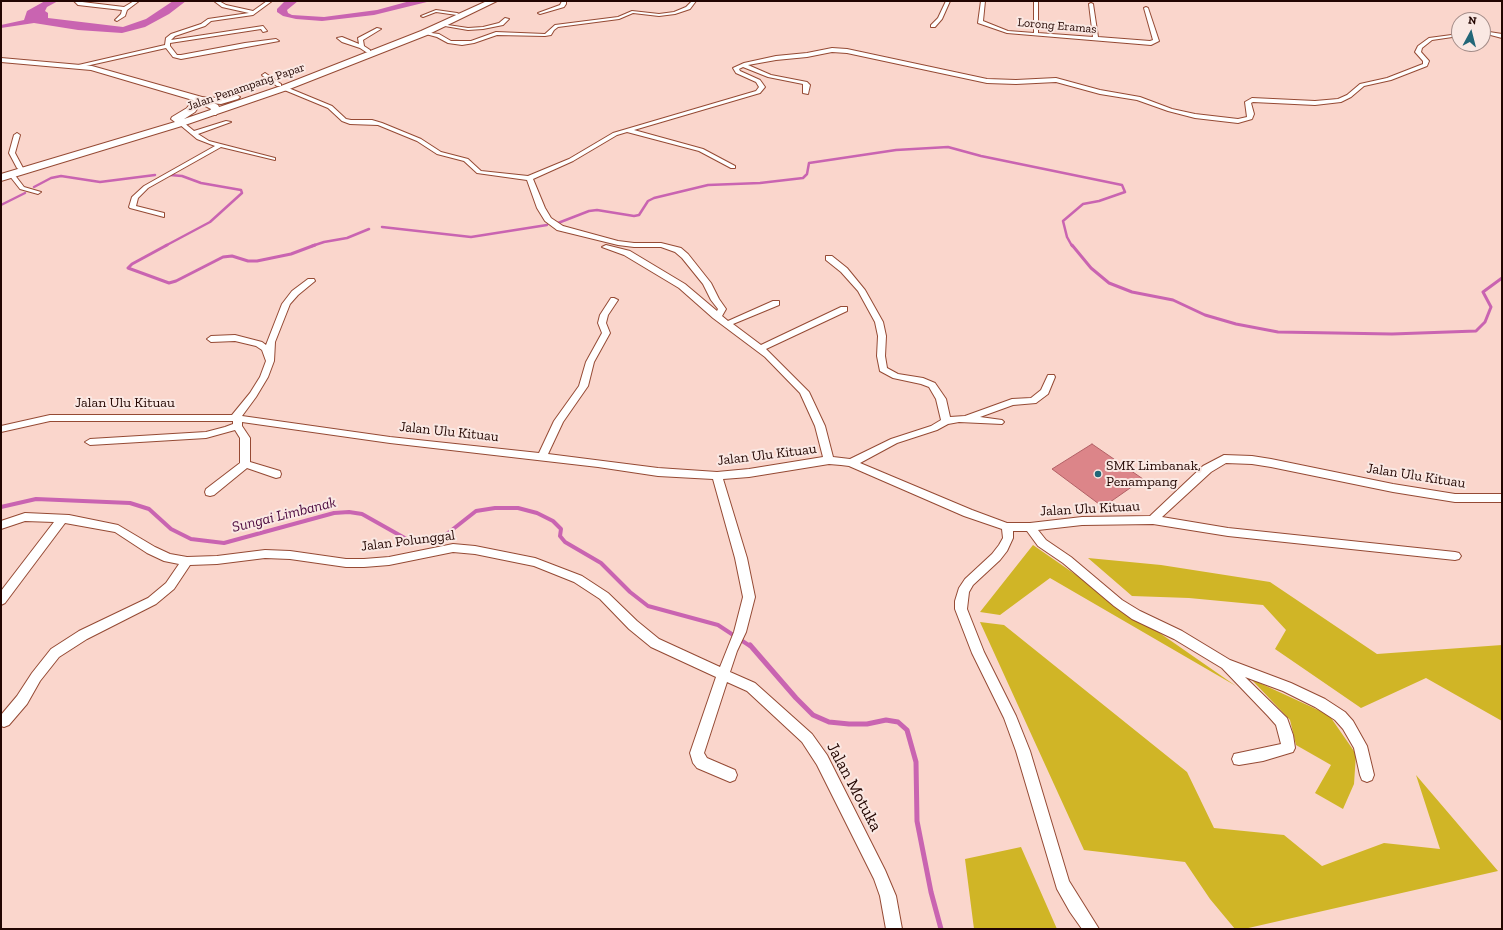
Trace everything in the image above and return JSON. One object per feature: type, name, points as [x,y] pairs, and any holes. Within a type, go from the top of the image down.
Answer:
[{"type":"main road","name":"Jalan Penampang Papar","points":[[214,110],[253,94],[282,86],[365,49],[457,14],[485,1]]},
{"type":"main road","name":"Jalan Penampang Papar","points":[[1,178],[16,171],[178,122],[282,86],[424,33],[493,1]]},
{"type":"main road","points":[[1,60],[92,68],[199,99],[221,101],[253,94]]},
{"type":"main road","points":[[199,99],[214,110]]},
{"type":"main road","points":[[178,122],[195,106],[199,99]]},
{"type":"main road","name":"Jalan Penampang Papar","points":[[1,173],[16,171]]},
{"type":"street","points":[[76,1],[78,4],[86,6],[125,9]]},
{"type":"street","points":[[117,20],[125,9],[137,1]]},
{"type":"street","points":[[216,1],[224,6],[254,12]]},
{"type":"street","points":[[270,1],[254,12],[210,20],[203,25],[169,38],[168,44],[175,56],[181,57],[245,45],[276,41]]},
{"type":"street","points":[[540,13],[562,6],[564,1]]},
{"type":"street","points":[[424,33],[439,36],[450,42],[462,43],[472,42],[496,33],[545,35],[549,34],[552,28],[557,26],[619,18],[632,12],[658,15],[675,12],[688,8],[694,1]]},
{"type":"street","points":[[933,26],[940,19],[948,1]]},
{"type":"street","name":"Lorong Eramas","points":[[983,1],[980,22],[1008,32],[1145,43],[1155,42],[1146,8]]},
{"type":"street","points":[[1036,1],[1036,34]]},
{"type":"street","points":[[1091,4],[1096,39]]},
{"type":"street","points":[[423,16],[436,12],[457,14]]},
{"type":"street","points":[[441,25],[483,28],[501,24],[507,19]]},
{"type":"street","points":[[77,66],[168,44],[263,27],[266,31]]},
{"type":"street","points":[[365,49],[360,39],[379,29]]},
{"type":"street","points":[[1491,34],[1502,36]]},
{"type":"street","points":[[265,75],[282,86],[330,107],[344,120],[350,122],[372,122],[380,124],[419,140],[439,153],[466,160],[479,172],[529,178],[565,163],[609,137],[626,130],[758,92],[762,87],[757,79],[736,71],[737,67],[776,58],[807,55],[832,50],[987,80],[1016,82],[1056,80],[1100,92],[1138,98],[1170,110],[1238,121],[1250,118],[1251,114],[1248,102],[1252,100],[1315,103],[1339,101],[1349,96],[1362,86],[1425,65],[1426,61],[1418,52],[1420,47],[1432,40],[1451,36]]},
{"type":"street","points":[[340,38],[365,49]]},
{"type":"street","points":[[743,65],[770,76],[805,83],[807,86],[806,92]]},
{"type":"street","points":[[178,122],[199,138],[219,146],[273,158]]},
{"type":"street","points":[[194,133],[228,122]]},
{"type":"street","points":[[626,130],[701,150],[733,167]]},
{"type":"street","points":[[17,135],[12,153],[22,188],[38,192]]},
{"type":"street","points":[[161,215],[132,207],[135,197],[146,187],[219,146]]},
{"type":"street","points":[[529,178],[541,208],[552,223],[565,232],[588,242],[615,249],[638,258],[682,286],[716,316],[768,355],[804,392],[820,426],[829,460]]},
{"type":"street","points":[[560,228],[590,237],[634,245],[670,247],[685,256],[707,283],[715,300],[722,309],[716,316]]},
{"type":"street","points":[[615,249],[634,245]]},
{"type":"street","points":[[829,258],[844,270],[861,290],[879,322],[882,336],[881,356],[884,369],[896,376],[923,381],[932,385],[941,399],[946,421]]},
{"type":"street","points":[[90,442],[206,435],[227,430],[237,420],[264,377],[270,361],[271,342],[286,304],[295,294],[311,281]]},
{"type":"street","points":[[542,456],[559,421],[584,386],[590,362],[606,333],[602,323],[604,315],[614,300]]},
{"type":"street","points":[[727,324],[776,303]]},
{"type":"street","points":[[760,349],[844,309]]},
{"type":"street","points":[[212,339],[235,338],[259,344],[266,349],[270,361]]},
{"type":"street","points":[[967,419],[1012,402],[1033,401],[1045,392],[1051,377]]},
{"type":"street","name":"Jalan Ulu Kituau","points":[[1,429],[50,418],[73,417],[237,420],[390,440],[542,456],[658,472],[718,476],[749,473],[829,460],[851,463],[968,513],[1007,527],[1030,527],[1082,521],[1153,520],[1208,469],[1224,459],[1252,460],[1272,463],[1386,487],[1447,497],[1479,499],[1502,498]]},
{"type":"street","points":[[851,463],[884,446],[934,428],[946,421],[967,419],[999,422]]},
{"type":"street","points":[[237,420],[245,438],[245,464]]},
{"type":"street","points":[[245,464],[276,474]]},
{"type":"street","points":[[210,492],[245,464]]},
{"type":"street","points":[[718,476],[748,583],[749,597],[740,632],[731,651],[697,753],[698,758],[702,763],[730,775]]},
{"type":"street","name":"Jalan Polunggal","points":[[1,525],[25,517],[62,519],[100,525],[118,530],[151,550],[168,558],[187,561],[217,560],[265,554],[290,555],[346,563],[364,563],[389,561],[453,548],[475,550],[507,556],[535,562],[578,579],[604,596],[633,625],[655,643],[724,674]]},
{"type":"street","points":[[1,600],[62,519]]},
{"type":"street","points":[[1153,520],[1207,529],[1455,556]]},
{"type":"street","points":[[1007,527],[1008,538],[1003,548],[996,557],[969,582],[963,591],[960,601],[961,609],[978,653],[1010,716],[1023,751],[1062,884],[1075,907],[1091,929]]},
{"type":"street","points":[[1030,527],[1042,543],[1066,560],[1118,604],[1136,615],[1178,635],[1226,664],[1287,687],[1320,703],[1340,716],[1348,725],[1360,746],[1367,775]]},
{"type":"street","points":[[4,721],[22,700],[36,677],[55,653],[83,635],[152,601],[170,586],[187,561]]},
{"type":"street","points":[[1226,664],[1282,722],[1288,748],[1263,755],[1239,759]]},
{"type":"street","name":"Jalan Motuka","points":[[724,674],[751,687],[807,738],[822,760],[880,875],[888,896],[894,929]]},
{"type":"shaded area","points":[[45,1],[58,1],[47,7],[45,11],[48,13],[48,18],[123,27],[146,19],[173,1],[186,1],[169,14],[145,27],[122,33],[78,30],[34,23],[1,28],[1,25],[24,20],[27,11]]},
{"type":"shaded area","points":[[285,1],[298,1],[287,10],[288,13],[292,15],[324,17],[377,10],[410,1],[431,1],[374,15],[322,21],[296,19],[283,16],[277,12],[277,9]]},
{"type":"shaded area","points":[[1033,545],[1236,686],[1050,578],[1000,615],[980,612]]},
{"type":"shaded area","points":[[1088,558],[1161,565],[1270,582],[1377,654],[1502,645],[1502,721],[1426,678],[1361,708],[1275,649],[1286,630],[1263,605],[1189,598],[1132,596]]},
{"type":"shaded area","points":[[980,622],[1004,625],[1187,772],[1214,828],[1284,835],[1322,866],[1384,843],[1440,849],[1416,775],[1498,871],[1244,929],[1235,929],[1210,899],[1185,862],[1084,850]]},
{"type":"shaded area","points":[[1251,679],[1329,715],[1356,754],[1354,784],[1343,809],[1315,793],[1331,765],[1296,745],[1290,720]]},
{"type":"shaded area","points":[[1021,847],[1057,929],[974,929],[965,859]]},
{"type":"building","name":"SMK Limbanak, Penampang","points":[[1092,444],[1143,479],[1103,507],[1052,469]]},
{"type":"waterway","points":[[558,223],[589,211],[597,210],[634,216],[639,215],[648,201],[654,198],[708,185],[760,183],[803,178],[807,174],[809,163],[896,150],[948,147],[981,156],[1122,185],[1125,192],[1099,201],[1083,204],[1063,221],[1067,237],[1072,246]]},
{"type":"waterway","points":[[34,187],[51,178],[61,176],[100,182],[155,175]]},
{"type":"waterway","points":[[165,246],[210,222],[242,193],[241,190],[201,183],[182,176],[170,175]]},
{"type":"waterway","points":[[1,205],[25,193]]},
{"type":"waterway","points":[[382,227],[471,237],[547,225]]},
{"type":"waterway","points":[[315,245],[347,238],[369,229]]},
{"type":"waterway","points":[[167,245],[132,264],[128,268],[169,283],[176,281],[223,257],[232,256],[248,261],[257,261],[291,254],[315,245]]},
{"type":"waterway","points":[[1072,245],[1091,268],[1109,283],[1132,292],[1173,300],[1205,315],[1236,324],[1278,332],[1392,334],[1476,331],[1485,322],[1491,307],[1483,292],[1502,278]]},
{"type":"waterway","name":"Sungai Limbanak","points":[[1,507],[36,499],[130,503],[149,509],[171,529],[191,539],[224,543],[334,513],[349,512],[362,514],[410,541],[424,541],[443,537],[476,511],[495,508],[518,508],[537,513],[553,521],[561,529],[560,536],[565,542],[601,563],[630,592],[648,606],[718,625],[750,646]]},
{"type":"waterway","name":"Sungai Limbanak","points":[[750,645],[796,698],[813,715],[829,722],[849,724],[867,724],[886,720],[898,722],[907,730],[916,762],[917,821],[931,892],[941,929]]},
{"type":"place","name":"SMK Limbanak, Penampang","points":[[1098,474]]}]
